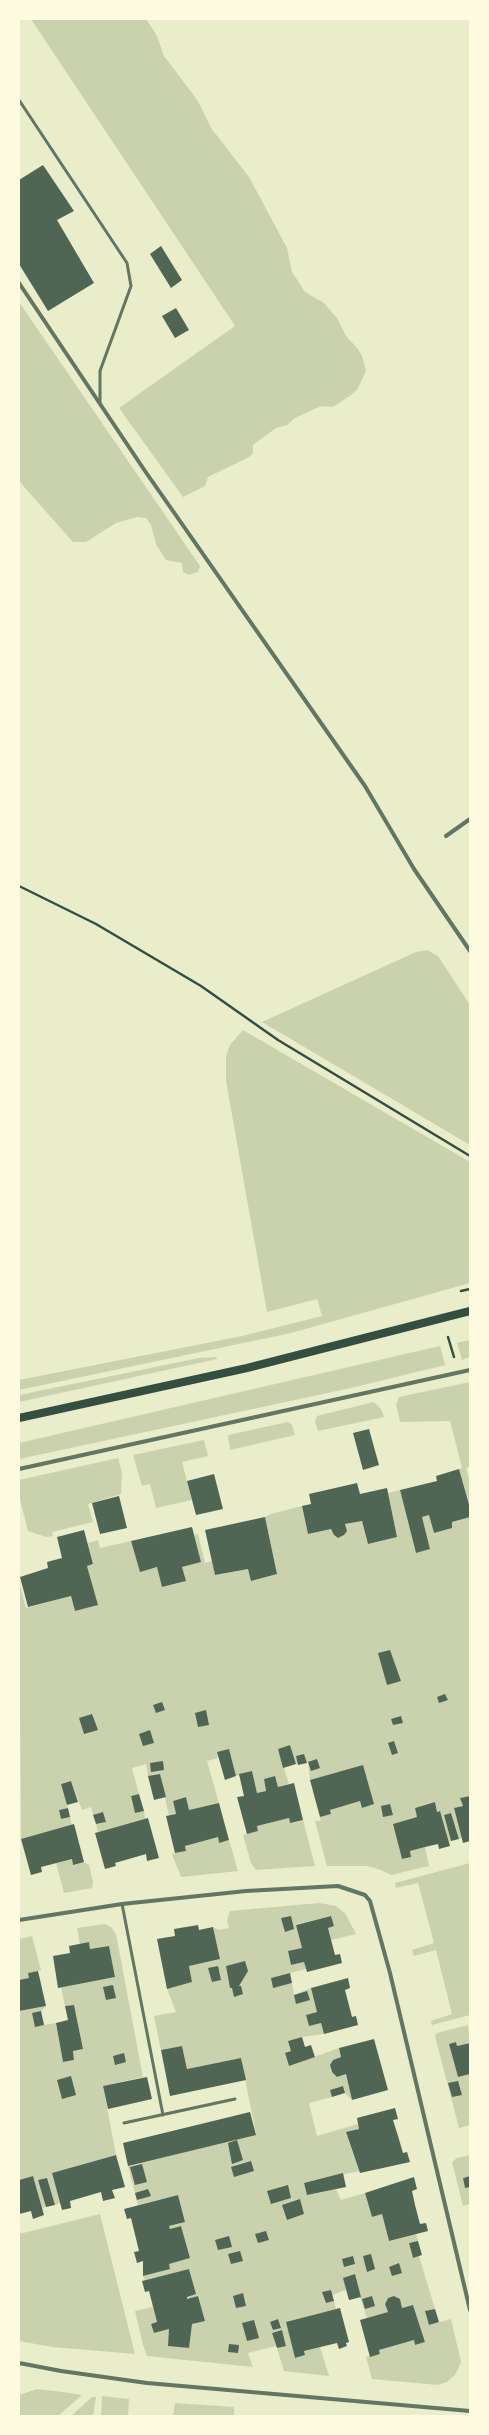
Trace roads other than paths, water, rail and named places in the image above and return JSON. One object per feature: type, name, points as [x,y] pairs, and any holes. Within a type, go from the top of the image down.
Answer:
[{"type":"main road","points":[[19,1418],[247,1368],[470,1311]]},
{"type":"street","points":[[19,283],[145,471],[365,786],[414,869],[470,952]]},
{"type":"street","points":[[446,836],[470,819]]},
{"type":"street","points":[[19,1469],[470,1370]]},
{"type":"street","points":[[19,1920],[122,1904],[246,1891],[332,1886],[352,1890],[365,1895],[370,1901],[390,1973],[470,2310]]},
{"type":"street","points":[[19,2363],[61,2371],[147,2383],[470,2411]]},
{"type":"lane","points":[[19,100],[127,263],[131,286],[100,371],[100,404]]},
{"type":"lane","points":[[122,1904],[163,2114]]},
{"type":"lane","points":[[124,2123],[235,2099]]}]
